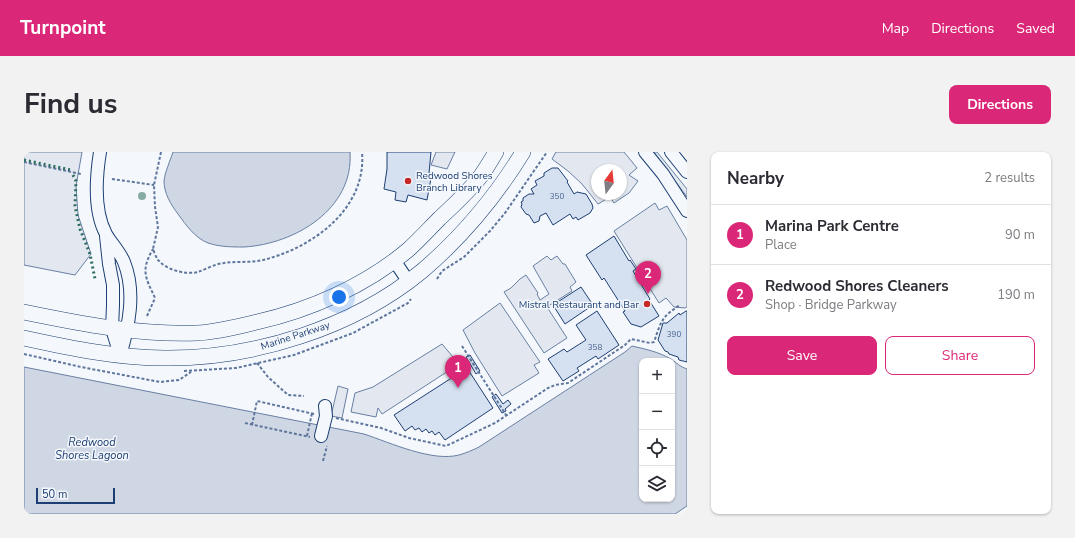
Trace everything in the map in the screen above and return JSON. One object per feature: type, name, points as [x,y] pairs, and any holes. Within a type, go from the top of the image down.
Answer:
[{"type":"main road","points":[[24,312],[112,329],[164,333],[199,332],[236,327],[270,319],[304,308],[341,292],[373,275],[394,260],[422,237],[469,190],[481,176],[496,152]]},
{"type":"main road","name":"Marine Parkway","points":[[24,338],[73,348],[120,355],[164,358],[214,356],[240,352],[313,332],[352,315],[386,296],[427,267],[469,227],[523,152]]},
{"type":"street","points":[[100,152],[96,176],[100,220],[106,233],[124,261],[130,283],[128,330],[120,355]]},
{"type":"street","points":[[645,152],[687,211]]},
{"type":"street","points":[[671,152],[687,172]]},
{"type":"street","points":[[106,233],[109,264],[113,284],[114,305],[112,329],[120,355]]},
{"type":"street","points":[[394,260],[408,281]]},
{"type":"street","points":[[318,437],[325,411]]},
{"type":"path","points":[[147,316],[155,298],[147,281],[145,271],[146,262],[152,249],[158,227],[154,185],[161,152]]},
{"type":"path","points":[[152,249],[158,260],[164,264],[182,272],[189,273],[223,263],[263,260],[282,254],[316,236],[335,221],[346,209],[354,194],[360,176],[362,152]]},
{"type":"path","points":[[437,279],[442,271],[464,257],[505,214],[547,152]]},
{"type":"path","points":[[24,162],[81,174]]},
{"type":"path","points":[[112,179],[154,185]]},
{"type":"path","points":[[252,425],[257,401],[312,413],[325,411],[409,438],[446,446],[495,423],[548,388],[554,385],[568,383],[620,349],[631,339],[650,343],[654,342],[661,322],[667,313],[680,305]]},
{"type":"path","points":[[462,346],[506,415]]},
{"type":"path","points":[[24,354],[81,367],[160,382],[179,380],[192,371]]},
{"type":"path","points":[[257,363],[268,377],[288,395],[304,396]]},
{"type":"path","points":[[307,436],[312,413]]},
{"type":"path","points":[[245,423],[318,437]]},
{"type":"shaded area","points":[[24,152],[82,152],[76,186],[78,215],[91,254],[75,275],[24,265]]},
{"type":"shaded area","points":[[436,152],[455,152],[447,169],[431,165]]},
{"type":"shaded area","points":[[556,152],[624,152],[637,168],[629,175],[638,181],[627,194],[627,164],[591,164],[591,195],[582,184],[552,159]]},
{"type":"shaded area","points":[[654,152],[657,152],[687,189],[687,197]]},
{"type":"shaded area","points":[[595,200],[605,200],[598,204]]},
{"type":"shaded area","points":[[655,203],[659,210],[667,206],[687,240],[687,307],[685,308],[674,307],[666,298],[659,303],[614,231]]},
{"type":"shaded area","points":[[547,256],[551,260],[557,256],[563,264],[565,264],[576,282],[570,287],[572,291],[547,307],[567,338],[544,353],[504,292],[526,275],[538,293],[537,294],[540,300],[549,294],[533,266]]},
{"type":"shaded area","points":[[500,303],[540,362],[534,365],[539,373],[502,396],[475,353],[463,330]]},
{"type":"shaded area","points":[[442,344],[459,364],[382,414],[378,408],[376,417],[351,412],[355,393],[373,387]]},
{"type":"shaded area","points":[[338,386],[348,389],[342,418],[331,416]]},
{"type":"water","points":[[173,152],[350,152],[349,172],[342,190],[332,206],[318,220],[301,231],[283,239],[263,244],[244,247],[230,247],[203,241],[191,231],[170,203],[164,181]]},
{"type":"water","name":"Redwood Shores Lagoon","points":[[632,346],[647,350],[668,358],[639,358],[639,502],[675,502],[675,362],[687,369],[687,506],[675,514],[24,514],[24,367],[364,434],[424,454],[437,456],[459,455],[479,447]]},
{"type":"building","name":"Redwood Shores Branch Library","points":[[387,152],[431,152],[429,173],[432,173],[427,200],[408,195],[406,202],[395,200],[396,192],[384,189],[387,169]]},
{"type":"building","points":[[552,168],[558,168],[568,181],[567,182],[574,194],[577,192],[586,194],[593,208],[590,213],[578,220],[576,217],[573,219],[570,214],[553,225],[546,213],[540,216],[539,221],[534,223],[529,215],[526,214],[521,207],[523,198],[529,194],[534,194],[531,189],[537,185],[535,181],[544,176],[544,173]]},
{"type":"building","points":[[614,236],[629,261],[630,260],[636,269],[633,271],[659,316],[641,327],[631,324],[623,312],[625,311],[604,278],[602,280],[586,255]]},
{"type":"building","points":[[581,287],[593,305],[565,324],[553,305]]},
{"type":"building","points":[[597,311],[619,345],[598,359],[596,356],[577,368],[579,371],[563,381],[548,359],[564,349],[567,352],[586,340],[576,325]]},
{"type":"building","points":[[686,311],[687,362],[679,360],[678,357],[665,351],[658,340],[663,323],[667,323],[679,313],[680,315]]},
{"type":"building","points":[[470,355],[480,371],[476,374],[466,357]]},
{"type":"building","points":[[467,368],[493,408],[445,440],[439,432],[435,435],[432,431],[429,433],[426,429],[422,432],[419,428],[415,430],[412,426],[405,431],[394,415]]},
{"type":"building","points":[[496,394],[503,404],[508,400],[511,404],[505,409],[506,411],[502,413],[492,397]]},
{"type":"hedge","points":[[24,160],[71,170]]},
{"type":"hedge","points":[[73,175],[76,181],[75,206],[80,229],[90,254],[95,279]]},
{"type":"place","name":"Redwood Shores Branch Library","points":[[408,181]]},
{"type":"place","name":"Redwood Shores Cleaners","points":[[648,294]]},
{"type":"place","name":"Mistral Restaurant and Bar","points":[[647,304]]},
{"type":"place","name":"Marina Park Centre","points":[[458,388]]}]
